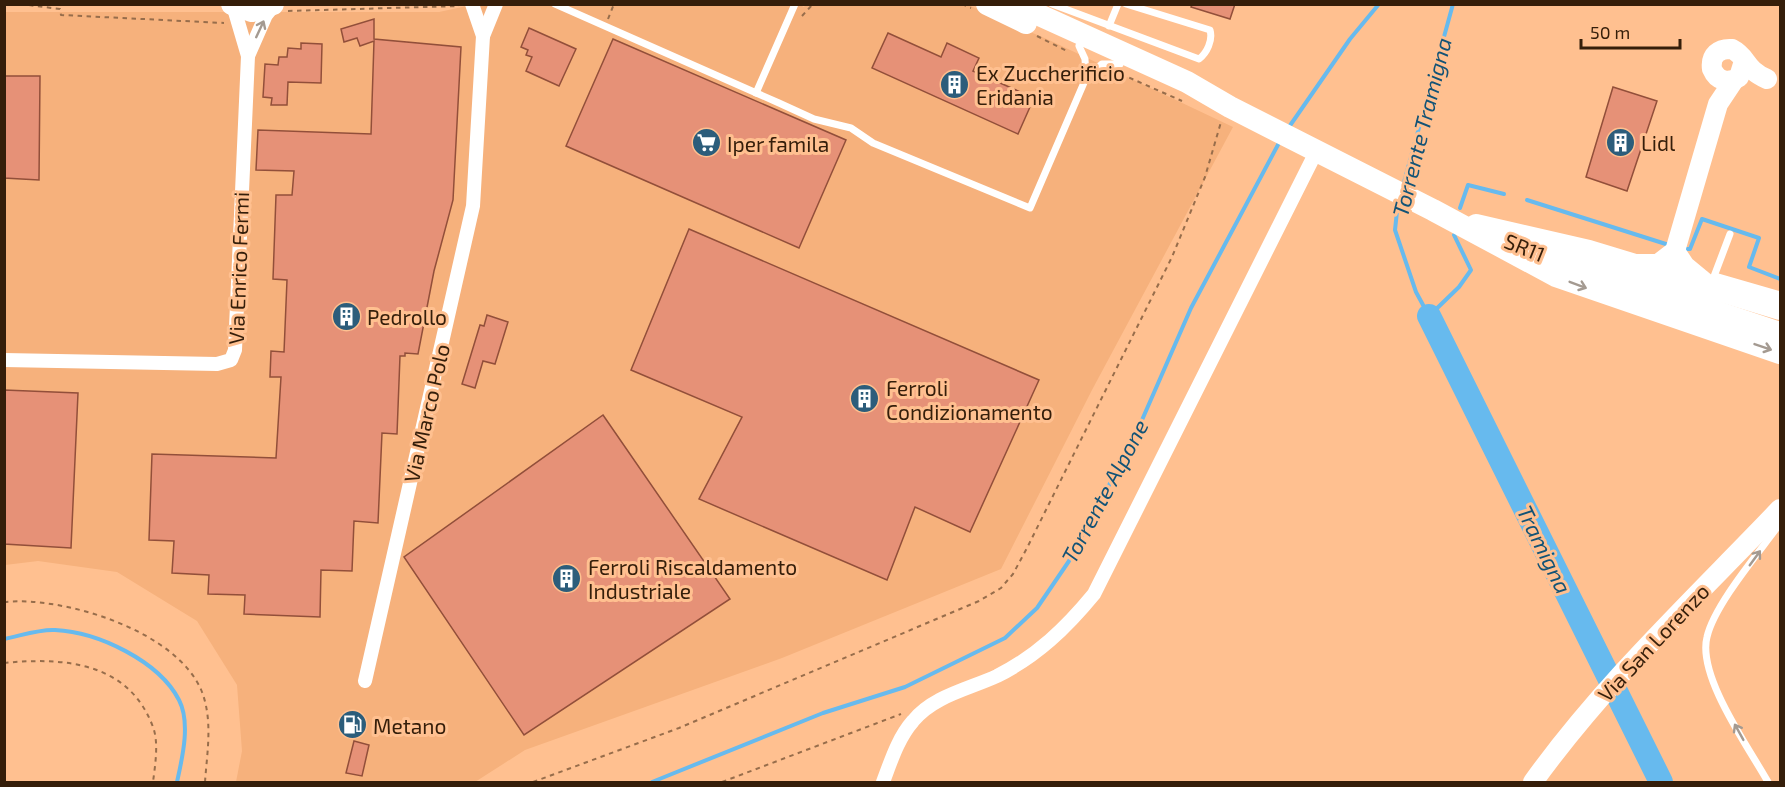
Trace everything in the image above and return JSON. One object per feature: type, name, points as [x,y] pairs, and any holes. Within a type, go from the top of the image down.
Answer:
[{"type":"main road","name":"SR11","points":[[1010,7],[1051,7],[1237,111],[1433,210],[1550,257],[1624,272],[1780,333]]},
{"type":"main road","name":"SR11","points":[[1010,7],[1079,46],[1182,93],[1237,111]]},
{"type":"main road","points":[[230,11],[276,8]]},
{"type":"main road","points":[[1624,272],[1658,264],[1677,245],[1718,104],[1739,73],[1742,56],[1732,49],[1721,50],[1711,63],[1718,104]]},
{"type":"main road","points":[[1714,74],[1723,81],[1739,73],[1774,81]]},
{"type":"main road","points":[[1433,210],[1556,276],[1780,353]]},
{"type":"main road","points":[[1677,245],[1685,266],[1712,281],[1780,309]]},
{"type":"main road","points":[[1624,272],[1712,281]]},
{"type":"main road","name":"Via San Lorenzo","points":[[1533,783],[1567,734],[1671,621],[1780,510]]},
{"type":"street","name":"Via Marco Polo","points":[[364,681],[469,228],[476,181],[483,36],[496,4]]},
{"type":"street","name":"Via Marco Polo","points":[[468,5],[483,36]]},
{"type":"street","name":"Via Enrico Fermi","points":[[4,360],[217,364],[231,360],[235,350],[248,56],[267,15],[276,8]]},
{"type":"street","name":"Via Enrico Fermi","points":[[230,11],[248,56]]},
{"type":"street","points":[[884,783],[899,740],[913,720],[932,704],[998,675],[1033,655],[1058,635],[1094,594],[1307,147]]},
{"type":"lane","points":[[555,4],[814,119],[851,128],[873,143],[1030,208],[1086,78],[1102,64],[1120,64]]},
{"type":"lane","points":[[1109,26],[1118,4]]},
{"type":"lane","points":[[1051,7],[1199,59],[1205,55],[1212,36],[1210,30],[1126,4]]},
{"type":"lane","points":[[756,93],[793,6]]},
{"type":"lane","points":[[1079,46],[1084,59],[1086,78]]},
{"type":"lane","points":[[1730,234],[1712,281],[1780,295]]},
{"type":"lane","points":[[1768,783],[1718,694],[1705,657],[1706,638],[1712,626],[1735,585],[1776,529],[1780,510]]},
{"type":"path","points":[[20,4],[60,9],[61,15],[230,11]]},
{"type":"path","points":[[802,16],[813,4]]},
{"type":"path","points":[[276,8],[468,5]]},
{"type":"path","points":[[533,783],[737,704],[935,621],[1001,588],[1013,574],[1027,548],[1172,257],[1205,177],[1216,133],[1222,119],[1237,111]]},
{"type":"path","points":[[4,602],[28,600],[63,605],[104,617],[162,646],[185,667],[201,690],[208,715],[205,783]]},
{"type":"path","points":[[4,663],[73,662],[110,674],[135,695],[154,728],[153,783]]},
{"type":"path","points":[[722,783],[904,713]]},
{"type":"shaded area","points":[[476,4],[798,4],[804,7],[806,4],[968,5],[1049,40],[1233,127],[1092,390],[1001,569],[782,658],[525,750],[475,782],[236,782],[242,751],[237,685],[197,621],[117,572],[38,561],[5,565],[4,12],[439,12]]},
{"type":"building","points":[[1192,4],[1235,4],[1230,19],[1191,7]]},
{"type":"building","name":"Pedrollo","points":[[374,19],[374,39],[461,47],[453,200],[434,271],[418,354],[405,353],[405,356],[400,356],[397,434],[382,433],[378,523],[354,521],[352,571],[321,570],[320,617],[244,614],[245,595],[208,594],[209,575],[172,573],[174,541],[149,540],[152,454],[276,458],[281,377],[270,377],[271,351],[284,352],[287,280],[273,279],[276,195],[292,195],[294,171],[256,170],[258,130],[371,134],[374,41],[360,46],[357,38],[344,42],[341,29]]},
{"type":"building","points":[[529,28],[576,49],[559,86],[526,71],[532,57],[526,55],[528,50],[521,47]]},
{"type":"building","name":"Ex Zuccherificio Eridania","points":[[888,33],[941,57],[947,43],[979,58],[973,71],[1034,98],[1018,134],[872,68]]},
{"type":"building","points":[[613,39],[846,140],[799,248],[566,146]]},
{"type":"building","points":[[301,43],[322,44],[321,83],[288,82],[287,105],[271,105],[272,98],[263,97],[265,64],[278,65],[279,57],[287,57],[288,48],[301,49]]},
{"type":"building","points":[[4,76],[40,76],[39,180],[4,178]]},
{"type":"building","name":"Lidl","points":[[1613,87],[1657,101],[1627,191],[1586,177]]},
{"type":"building","name":"Ferroli Condizionamento","points":[[689,229],[1039,380],[970,532],[915,507],[887,580],[699,499],[742,417],[631,370]]},
{"type":"building","points":[[487,315],[508,322],[495,364],[483,361],[475,388],[462,384],[480,325],[484,326]]},
{"type":"building","points":[[4,390],[78,393],[71,548],[4,544]]},
{"type":"building","name":"Ferroli Riscaldamento Industriale","points":[[603,415],[730,599],[524,735],[404,557]]},
{"type":"building","points":[[354,741],[369,745],[362,776],[346,773]]},
{"type":"waterway","name":"Torrente Alpone","points":[[1289,127],[1350,39],[1379,4]]},
{"type":"waterway","name":"Torrente Tramigna","points":[[1403,186],[1453,4]]},
{"type":"waterway","name":"Torrente Alpone","points":[[652,782],[823,713],[905,687],[1005,638],[1037,608],[1069,561],[1135,436],[1191,308],[1280,141]]},
{"type":"waterway","points":[[1460,208],[1468,185],[1504,194]]},
{"type":"waterway","points":[[1527,200],[1669,245]]},
{"type":"waterway","name":"Torrente Tramigna","points":[[1398,202],[1395,230],[1416,292],[1429,316],[1459,287],[1471,270],[1454,235]]},
{"type":"waterway","points":[[1682,249],[1690,249],[1702,219],[1759,238],[1749,267],[1780,279]]},
{"type":"waterway","name":"Tramigna","points":[[1429,316],[1661,782]]},
{"type":"waterway","name":"Torrente Alpone","points":[[4,639],[43,631],[72,632],[90,636],[126,651],[157,673],[170,686],[183,709],[185,730],[177,782]]},
{"type":"place","name":"Ex Zuccherificio Eridania","points":[[955,84]]},
{"type":"place","name":"Lidl","points":[[1620,142]]},
{"type":"place","name":"Iper famila","points":[[706,143]]},
{"type":"place","name":"Pedrollo","points":[[346,316]]},
{"type":"place","name":"Ferroli Condizionamento","points":[[865,399]]},
{"type":"place","name":"Ferroli Riscaldamento Industriale","points":[[567,578]]},
{"type":"place","name":"Metano","points":[[352,725]]}]
